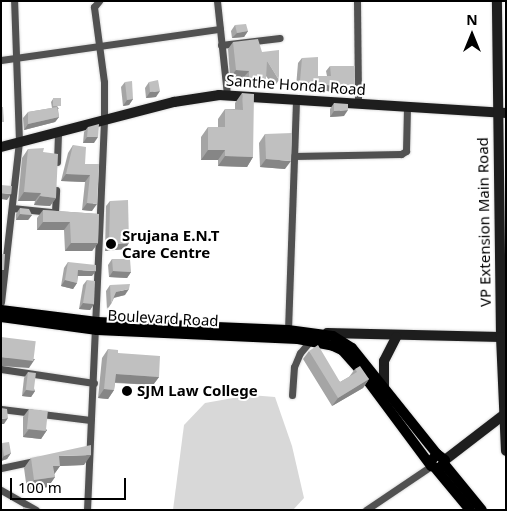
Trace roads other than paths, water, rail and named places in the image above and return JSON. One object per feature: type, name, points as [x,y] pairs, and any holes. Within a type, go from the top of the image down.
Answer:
[{"type":"main road","name":"VP Extension Main Road","points":[[497,1],[502,113],[503,337],[506,451]]},
{"type":"main road","name":"Santhe Honda Road","points":[[1,147],[174,102],[227,95],[296,98],[502,113]]},
{"type":"main road","name":"Boulevard Road","points":[[1,310],[97,326],[288,330],[317,337]]},
{"type":"main road","name":"Boulevard Road","points":[[1,317],[97,326],[317,337]]},
{"type":"main road","points":[[317,337],[503,337]]},
{"type":"main road","points":[[317,337],[344,341],[352,348],[384,387],[470,510]]},
{"type":"main road","points":[[317,337],[342,350],[350,358],[437,463],[482,510]]},
{"type":"main road","points":[[384,387],[384,361],[396,337]]},
{"type":"main road","points":[[437,463],[505,414]]},
{"type":"street","points":[[1,302],[19,141],[14,1]]},
{"type":"street","points":[[87,510],[90,420],[97,326],[104,120],[104,82],[94,7],[99,1]]},
{"type":"street","points":[[217,1],[227,95]]},
{"type":"street","points":[[357,1],[358,104]]},
{"type":"street","points":[[1,60],[99,44],[220,29]]},
{"type":"street","points":[[222,45],[280,38]]},
{"type":"street","points":[[288,330],[296,98]]},
{"type":"street","points":[[294,156],[401,154],[406,151],[407,107]]},
{"type":"street","points":[[57,167],[58,131]]},
{"type":"street","points":[[55,212],[56,185]]},
{"type":"street","points":[[12,208],[64,213]]},
{"type":"street","points":[[91,216],[100,217]]},
{"type":"street","points":[[292,395],[294,368],[300,353],[317,337]]},
{"type":"street","points":[[1,369],[94,383]]},
{"type":"street","points":[[1,409],[90,420]]},
{"type":"street","points":[[80,451],[89,449]]},
{"type":"street","points":[[1,468],[45,459]]},
{"type":"street","points":[[366,510],[437,463]]},
{"type":"street","points":[[1,490],[36,510]]},
{"type":"place","name":"Srujana E.N.T Care Centre","points":[[111,244]]},
{"type":"place","name":"SJM Law College","points":[[127,391]]}]
